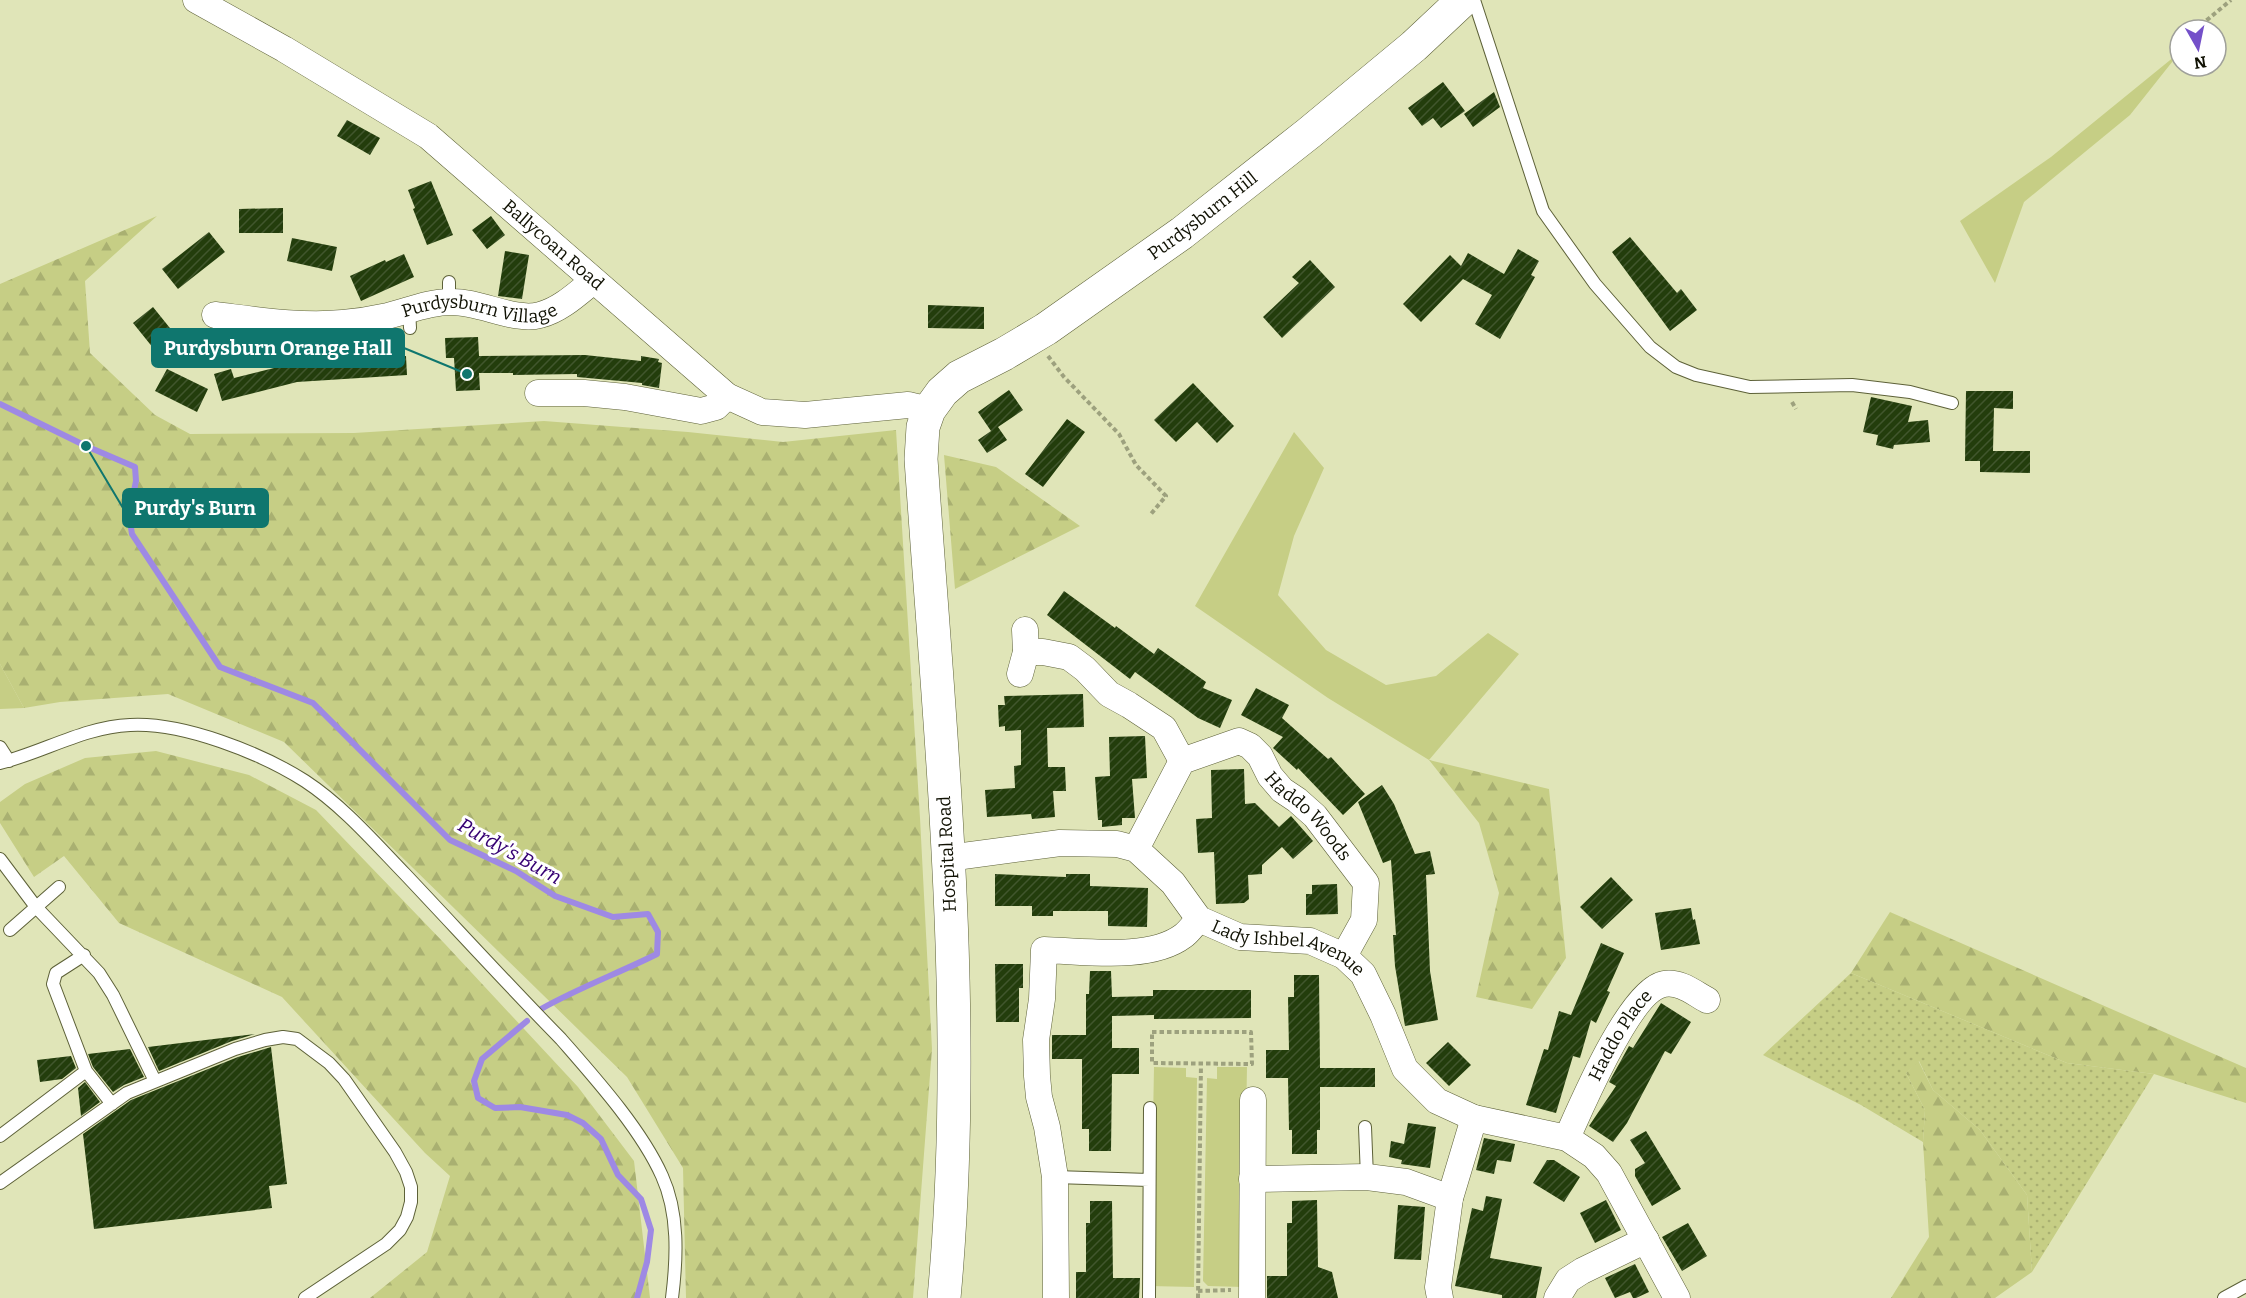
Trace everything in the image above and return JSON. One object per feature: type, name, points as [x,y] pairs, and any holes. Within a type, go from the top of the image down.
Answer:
[{"type":"main road","name":"Purdysburn Hill","points":[[929,410],[942,392],[959,377],[1033,337],[1182,233],[1309,133],[1414,46],[1463,0]]},
{"type":"main road","name":"Hospital Road","points":[[929,410],[923,428],[921,459],[953,957],[954,1101],[951,1232],[944,1298]]},
{"type":"street","name":"Ballycoan Road","points":[[196,0],[284,49],[428,136],[727,396],[762,412],[805,415],[908,405],[929,410]]},
{"type":"street","name":"Purdysburn Village","points":[[215,315],[300,325],[343,323],[384,317],[410,318],[449,292],[476,305],[524,318],[542,315],[566,304],[593,281]]},
{"type":"street","points":[[538,393],[584,393],[625,397],[701,411],[716,407],[727,396]]},
{"type":"street","points":[[948,858],[1060,843],[1117,844],[1136,849],[1182,761],[1164,728],[1109,694],[1085,669],[1069,657],[1043,652],[1024,652]]},
{"type":"street","name":"Haddo Woods","points":[[1182,761],[1239,741],[1250,746],[1260,756],[1270,776],[1282,790],[1315,816],[1366,883],[1364,920],[1344,956]]},
{"type":"street","name":"Lady Ishbel Avenue","points":[[1136,849],[1173,883],[1199,919],[1240,937],[1310,941],[1344,956],[1363,974],[1405,1069],[1437,1101],[1473,1118],[1567,1138]]},
{"type":"street","points":[[1056,1298],[1055,1178],[1037,1076],[1036,1040],[1042,999],[1044,950],[1132,951],[1161,947],[1184,936],[1199,919]]},
{"type":"street","name":"Haddo Place","points":[[1567,1138],[1609,1048],[1632,1013],[1653,988],[1665,983],[1683,986],[1707,1000]]},
{"type":"street","points":[[1252,1294],[1253,1100]]},
{"type":"street","points":[[1440,1298],[1438,1287],[1450,1198],[1473,1118]]},
{"type":"street","points":[[1567,1138],[1594,1156],[1609,1173],[1677,1298]]},
{"type":"street","points":[[1252,1179],[1367,1177],[1406,1182],[1450,1198]]},
{"type":"street","points":[[1557,1298],[1568,1281],[1582,1271],[1646,1240]]},
{"type":"lane","points":[[1474,0],[1543,211],[1595,284],[1650,347],[1676,367],[1750,387],[1851,385],[1910,392],[1952,403]]},
{"type":"lane","points":[[0,747],[4,762],[86,732],[108,727],[132,725],[159,727],[235,746],[306,782],[338,808],[561,1039],[646,1146],[663,1177],[673,1214],[676,1251],[672,1298]]},
{"type":"lane","points":[[0,858],[36,907],[99,973],[113,995],[154,1081]]},
{"type":"lane","points":[[10,930],[59,887]]},
{"type":"lane","points":[[84,956],[56,973],[53,984],[86,1071],[112,1104]]},
{"type":"lane","points":[[0,1183],[127,1093],[236,1049],[283,1037],[297,1039],[329,1063],[344,1079],[395,1152],[411,1187],[411,1202],[400,1230],[386,1244],[305,1298]]},
{"type":"lane","points":[[0,1136],[86,1071]]},
{"type":"lane","points":[[1149,1298],[1150,1108]]},
{"type":"lane","points":[[1365,1127],[1367,1177]]},
{"type":"lane","points":[[1055,1178],[1149,1180]]},
{"type":"lane","points":[[2224,1298],[2246,1286]]},
{"type":"path","points":[[2209,18],[2231,0]]},
{"type":"path","points":[[1033,337],[1064,377],[1119,434],[1137,465],[1166,496],[1151,514]]},
{"type":"path","points":[[1152,1032],[1251,1032],[1252,1064],[1202,1064],[1152,1063],[1152,1032]]},
{"type":"path","points":[[1198,1298],[1202,1064]]},
{"type":"path","points":[[1198,1291],[1252,1294]]},
{"type":"green space","points":[[2168,62],[2168,67],[2130,115],[2024,202],[1995,283],[1960,221],[2051,157]]},
{"type":"green space","points":[[157,216],[85,281],[90,353],[155,415],[190,434],[354,433],[544,421],[783,442],[896,430],[932,1049],[913,1298],[686,1298],[683,1168],[627,1077],[284,742],[168,694],[60,702],[24,708],[0,664],[0,284]]},
{"type":"green space","points":[[1294,432],[1324,468],[1294,536],[1278,595],[1326,650],[1386,685],[1436,676],[1488,633],[1519,654],[1429,760],[1328,698],[1195,606]]},
{"type":"green space","points":[[944,455],[996,467],[1080,526],[955,589]]},
{"type":"green space","points":[[0,664],[24,708],[0,709]]},
{"type":"green space","points":[[156,751],[249,775],[316,810],[578,1087],[634,1161],[650,1298],[370,1298],[427,1252],[450,1176],[425,1153],[282,997],[119,923],[64,856],[34,877],[0,823],[0,802],[25,784],[85,758]]},
{"type":"green space","points":[[1429,760],[1549,789],[1566,958],[1532,1009],[1476,997],[1499,893],[1479,823]]},
{"type":"green space","points":[[1890,912],[2246,1068],[2246,1103],[2154,1074],[2067,1063],[1851,973]]},
{"type":"green space","points":[[1851,973],[2067,1063],[2154,1074],[2032,1272],[2027,1195],[1980,1130],[1933,1090],[1919,1061],[1906,1073],[1925,1110],[1923,1142],[1861,1105],[1763,1055]]},
{"type":"green space","points":[[1918,1060],[1933,1090],[1980,1130],[2027,1195],[2032,1272],[1995,1298],[1891,1298],[1929,1237],[1923,1142],[1925,1110],[1906,1073]]},
{"type":"green space","points":[[1154,1067],[1186,1068],[1186,1077],[1197,1078],[1194,1287],[1150,1286]]},
{"type":"green space","points":[[1217,1067],[1247,1067],[1243,1287],[1208,1286],[1203,1281],[1207,1078],[1217,1079]]},
{"type":"building","points":[[1443,82],[1465,111],[1441,128],[1433,118],[1422,126],[1408,108]]},
{"type":"building","points":[[1494,92],[1500,107],[1473,127],[1464,114]]},
{"type":"building","points":[[347,120],[380,138],[370,155],[337,136]]},
{"type":"building","points":[[431,181],[453,235],[427,245],[408,190]]},
{"type":"building","points":[[283,208],[283,233],[239,233],[239,209]]},
{"type":"building","points":[[491,216],[505,235],[487,249],[472,230]]},
{"type":"building","points":[[209,232],[225,252],[178,289],[162,269]]},
{"type":"building","points":[[1630,237],[1677,293],[1681,289],[1697,310],[1670,331],[1612,252]]},
{"type":"building","points":[[292,238],[337,247],[332,271],[287,261]]},
{"type":"building","points":[[1518,249],[1539,261],[1531,275],[1535,277],[1500,339],[1475,324],[1492,295],[1463,279],[1421,322],[1403,304],[1450,255],[1461,266],[1468,253],[1504,274]]},
{"type":"building","points":[[505,251],[529,255],[522,299],[498,296]]},
{"type":"building","points":[[404,254],[414,277],[361,301],[350,276]]},
{"type":"building","points":[[1310,260],[1335,287],[1282,338],[1263,317],[1299,283],[1292,277]]},
{"type":"building","points":[[928,305],[984,307],[984,329],[928,328]]},
{"type":"building","points":[[153,307],[182,343],[162,359],[133,323]]},
{"type":"building","points":[[478,337],[479,356],[585,355],[641,361],[641,356],[659,359],[658,362],[662,363],[659,388],[642,385],[642,383],[577,377],[577,374],[479,373],[480,390],[456,391],[454,358],[446,358],[445,338]]},
{"type":"building","points":[[406,356],[407,375],[297,382],[222,401],[214,374],[231,369],[234,378],[298,362]]},
{"type":"building","points":[[167,369],[208,389],[197,412],[155,391]]},
{"type":"building","points":[[1193,383],[1234,426],[1217,443],[1197,422],[1176,442],[1154,420]]},
{"type":"building","points":[[1009,390],[1023,410],[998,427],[1007,440],[987,453],[978,440],[991,431],[978,412]]},
{"type":"building","points":[[1966,391],[2013,391],[2013,409],[1994,408],[1993,451],[2030,451],[2030,473],[1980,472],[1980,461],[1965,461]]},
{"type":"building","points":[[1871,397],[1912,406],[1908,422],[1928,420],[1930,442],[1894,445],[1893,449],[1876,445],[1878,435],[1863,432]]},
{"type":"building","points":[[1067,419],[1085,432],[1043,487],[1025,474]]},
{"type":"building","points":[[1064,591],[1154,654],[1158,648],[1206,682],[1203,688],[1232,700],[1220,728],[1198,718],[1135,672],[1130,679],[1047,615]]},
{"type":"building","points":[[1256,688],[1289,705],[1282,718],[1328,759],[1331,757],[1365,794],[1343,815],[1298,768],[1297,770],[1273,748],[1283,737],[1241,715]]},
{"type":"building","points":[[1083,694],[1084,727],[1047,728],[1048,767],[1065,767],[1066,791],[1053,791],[1055,817],[1032,819],[1031,814],[987,817],[985,790],[1015,788],[1014,766],[1021,765],[1021,730],[1005,731],[1005,726],[999,727],[998,705],[1005,705],[1004,696]]},
{"type":"building","points":[[1145,736],[1147,778],[1132,779],[1135,818],[1122,818],[1122,825],[1102,827],[1102,820],[1098,820],[1095,777],[1110,776],[1109,737]]},
{"type":"building","points":[[1244,769],[1245,804],[1255,803],[1279,827],[1291,816],[1313,841],[1293,859],[1282,847],[1262,865],[1262,874],[1248,875],[1249,899],[1244,903],[1216,904],[1214,852],[1198,853],[1196,819],[1212,818],[1211,770]]},
{"type":"building","points":[[1382,785],[1394,804],[1415,854],[1430,851],[1435,874],[1426,875],[1430,971],[1438,1020],[1405,1026],[1395,966],[1393,935],[1396,935],[1391,860],[1383,863],[1358,802]]},
{"type":"building","points":[[995,874],[1066,877],[1066,874],[1090,874],[1090,886],[1148,888],[1147,927],[1108,926],[1108,911],[1053,911],[1053,916],[1032,916],[1032,906],[995,906]]},
{"type":"building","points":[[1611,877],[1633,900],[1602,929],[1580,907]]},
{"type":"building","points":[[1337,884],[1338,914],[1306,915],[1306,894],[1312,894],[1312,885]]},
{"type":"building","points":[[1691,908],[1700,944],[1661,950],[1655,913]]},
{"type":"building","points":[[1601,943],[1624,953],[1596,1023],[1591,1020],[1580,1058],[1573,1056],[1556,1113],[1526,1105],[1544,1049],[1548,1050],[1559,1011],[1571,1015]]},
{"type":"building","points":[[995,964],[1023,964],[1023,988],[1019,988],[1019,1022],[996,1022]]},
{"type":"building","points":[[1090,971],[1111,971],[1112,997],[1153,996],[1153,990],[1251,990],[1251,1018],[1154,1019],[1154,1015],[1112,1016],[1112,1048],[1139,1048],[1139,1074],[1112,1074],[1111,1151],[1089,1151],[1089,1129],[1082,1129],[1082,1059],[1052,1059],[1052,1035],[1086,1035],[1086,994],[1089,994]]},
{"type":"building","points":[[1294,975],[1319,975],[1320,1068],[1375,1068],[1375,1087],[1320,1087],[1320,1130],[1317,1130],[1317,1154],[1292,1154],[1288,1078],[1266,1078],[1266,1050],[1289,1050],[1288,997],[1294,997]]},
{"type":"building","points":[[1661,1003],[1691,1022],[1671,1054],[1665,1051],[1627,1123],[1613,1142],[1589,1126],[1616,1086],[1609,1082],[1629,1046],[1633,1048]]},
{"type":"building","points":[[255,1034],[159,1071],[148,1047]]},
{"type":"building","points":[[1448,1042],[1471,1065],[1449,1086],[1426,1063]]},
{"type":"building","points":[[271,1047],[287,1184],[269,1186],[272,1208],[94,1229],[83,1134],[131,1100],[238,1057]]},
{"type":"building","points":[[130,1049],[144,1077],[113,1092],[93,1067],[88,1054]]},
{"type":"building","points":[[71,1056],[76,1068],[62,1079],[40,1082],[37,1060]]},
{"type":"building","points":[[85,1082],[100,1102],[81,1116],[78,1088]]},
{"type":"building","points":[[1408,1123],[1436,1127],[1430,1168],[1401,1164],[1402,1160],[1389,1157],[1391,1141],[1404,1144]]},
{"type":"building","points":[[1646,1131],[1681,1189],[1652,1206],[1635,1176],[1635,1169],[1645,1163],[1630,1140]]},
{"type":"building","points":[[1484,1138],[1515,1144],[1511,1162],[1497,1160],[1494,1174],[1476,1170]]},
{"type":"building","points":[[1547,1160],[1554,1160],[1580,1177],[1564,1202],[1533,1183]]},
{"type":"building","points":[[1486,1196],[1502,1199],[1490,1258],[1542,1267],[1536,1298],[1502,1298],[1502,1295],[1455,1286],[1472,1208],[1483,1211]]},
{"type":"building","points":[[1317,1200],[1318,1267],[1332,1272],[1338,1298],[1267,1298],[1267,1276],[1287,1276],[1287,1223],[1292,1223],[1292,1201]]},
{"type":"building","points":[[1606,1200],[1621,1230],[1595,1243],[1580,1213]]},
{"type":"building","points":[[1090,1201],[1112,1201],[1113,1278],[1140,1278],[1139,1298],[1076,1298],[1076,1272],[1086,1272],[1086,1223],[1090,1223]]},
{"type":"building","points":[[1398,1205],[1425,1207],[1421,1260],[1394,1259]]},
{"type":"building","points":[[1688,1223],[1707,1256],[1682,1271],[1662,1237]]},
{"type":"building","points":[[1635,1264],[1649,1292],[1636,1298],[1633,1298],[1630,1292],[1615,1298],[1605,1278]]},
{"type":"waterway","name":"Purdy's Burn","points":[[0,404],[135,467],[136,481],[129,515],[132,534],[220,667],[313,703],[450,840],[516,871],[555,896],[613,917],[648,914],[658,932],[657,954],[541,1009]]},
{"type":"waterway","name":"Purdy's Burn","points":[[527,1021],[482,1059],[474,1081],[478,1098],[495,1108],[520,1107],[567,1115],[583,1123],[601,1139],[618,1175],[641,1199],[651,1230],[647,1262],[637,1298]]},
{"type":"place","name":"Purdysburn Orange Hall","points":[[467,374]]},
{"type":"place","name":"Purdy's Burn","points":[[86,446]]}]
